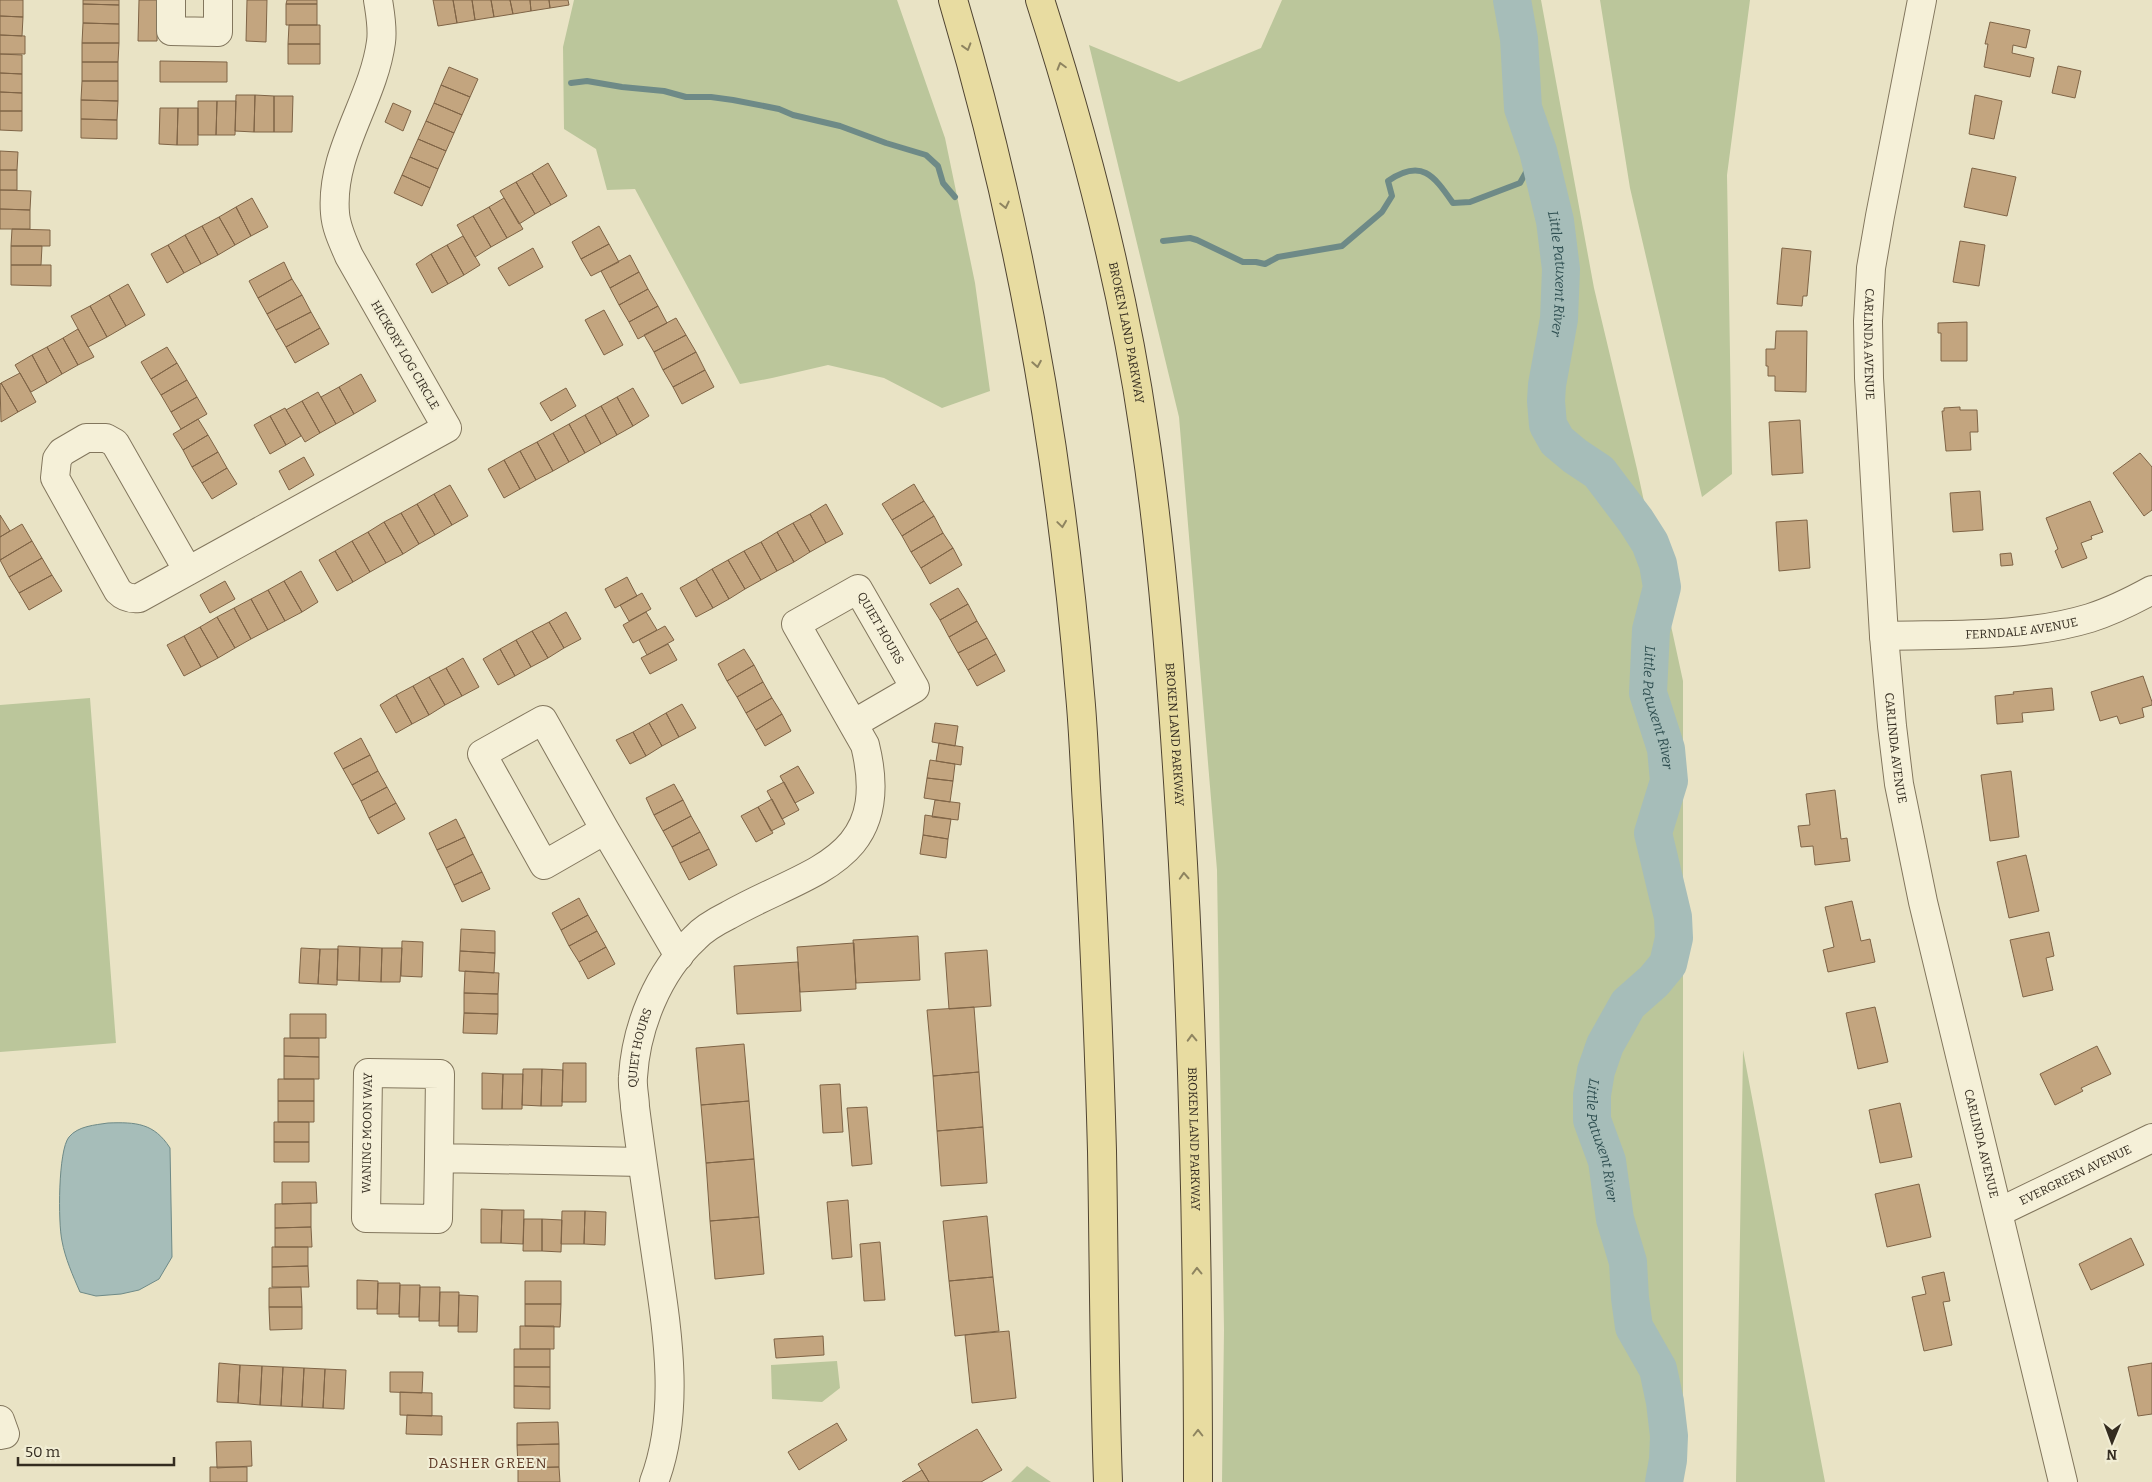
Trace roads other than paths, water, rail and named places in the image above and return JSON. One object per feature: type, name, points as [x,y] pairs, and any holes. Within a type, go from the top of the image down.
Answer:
[{"type":"main road","points":[[953,0],[975,77],[1006,205],[1033,337],[1050,439],[1068,573],[1081,696],[1097,996],[1108,1482]]},
{"type":"main road","name":"BROKEN LAND PARKWAY","points":[[1040,0],[1094,187],[1124,318],[1144,428],[1162,562],[1173,692],[1190,1002],[1195,1156],[1198,1482]]},
{"type":"street","points":[[171,0],[170,30],[218,32],[218,0]]},
{"type":"street","name":"HICKORY LOG CIRCLE","points":[[188,571],[115,443],[106,438],[86,438],[62,452],[56,459],[55,478],[118,591],[132,599],[139,598],[188,571],[447,428],[349,256],[340,236],[335,215],[336,182],[341,161],[373,79],[382,39],[378,0]]},
{"type":"street","name":"CARLINDA AVENUE","points":[[1922,0],[1871,268],[1868,321],[1884,636],[1898,774],[1923,902],[2063,1482]]},
{"type":"street","name":"QUIET HOURS","points":[[654,1482],[661,1463],[666,1432],[669,1390],[667,1334],[642,1162],[633,1078],[636,1053],[651,1002],[662,981],[695,937],[715,922],[826,867],[846,851],[862,831],[870,808],[872,789],[870,766],[865,745],[853,724],[796,624],[858,589],[916,688],[853,724]]},
{"type":"street","name":"FERNDALE AVENUE","points":[[1884,636],[1995,633],[2046,628],[2089,618],[2126,604],[2152,590]]},
{"type":"street","points":[[605,830],[544,864],[482,754],[543,720],[679,956]]},
{"type":"street","name":"WANING MOON WAY","points":[[368,1073],[440,1074],[439,1158],[438,1219],[366,1218],[368,1073]]},
{"type":"street","name":"EVERGREEN AVENUE","points":[[1999,1212],[2152,1138]]},
{"type":"street","points":[[439,1158],[642,1162]]},
{"type":"street","points":[[0,1420],[5,1434],[0,1435]]},
{"type":"water","points":[[108,1123],[127,1123],[144,1126],[158,1133],[170,1148],[172,1257],[159,1279],[139,1290],[96,1296],[80,1292],[65,1254],[60,1219],[61,1171],[65,1144],[69,1137],[82,1128]]},
{"type":"waterway","name":"Little Patuxent River","points":[[1512,0],[1519,39],[1523,108],[1538,151],[1555,221],[1561,269],[1559,319],[1547,385],[1548,425],[1557,441],[1599,472],[1636,521],[1650,543],[1658,564],[1662,587],[1651,630],[1648,693],[1666,749],[1669,781],[1653,833],[1673,917],[1674,938],[1668,964],[1654,981],[1628,1004],[1605,1045],[1596,1071],[1592,1095],[1592,1120],[1607,1161],[1615,1219],[1628,1262],[1634,1327],[1658,1369],[1665,1402],[1669,1436],[1668,1460],[1664,1482]]},
{"type":"waterway","points":[[571,83],[587,81],[664,91],[686,97],[711,97],[733,100],[779,109],[793,115],[840,126],[926,155],[938,166],[943,183],[955,197]]},
{"type":"waterway","points":[[1163,241],[1190,238],[1243,262],[1265,264],[1278,257],[1342,246],[1382,212],[1392,196],[1388,181],[1400,174],[1410,171],[1426,173],[1440,185],[1453,203],[1470,202],[1520,183],[1538,151]]},
{"type":"district","name":"DASHER GREEN","points":[[488,1463]]}]
